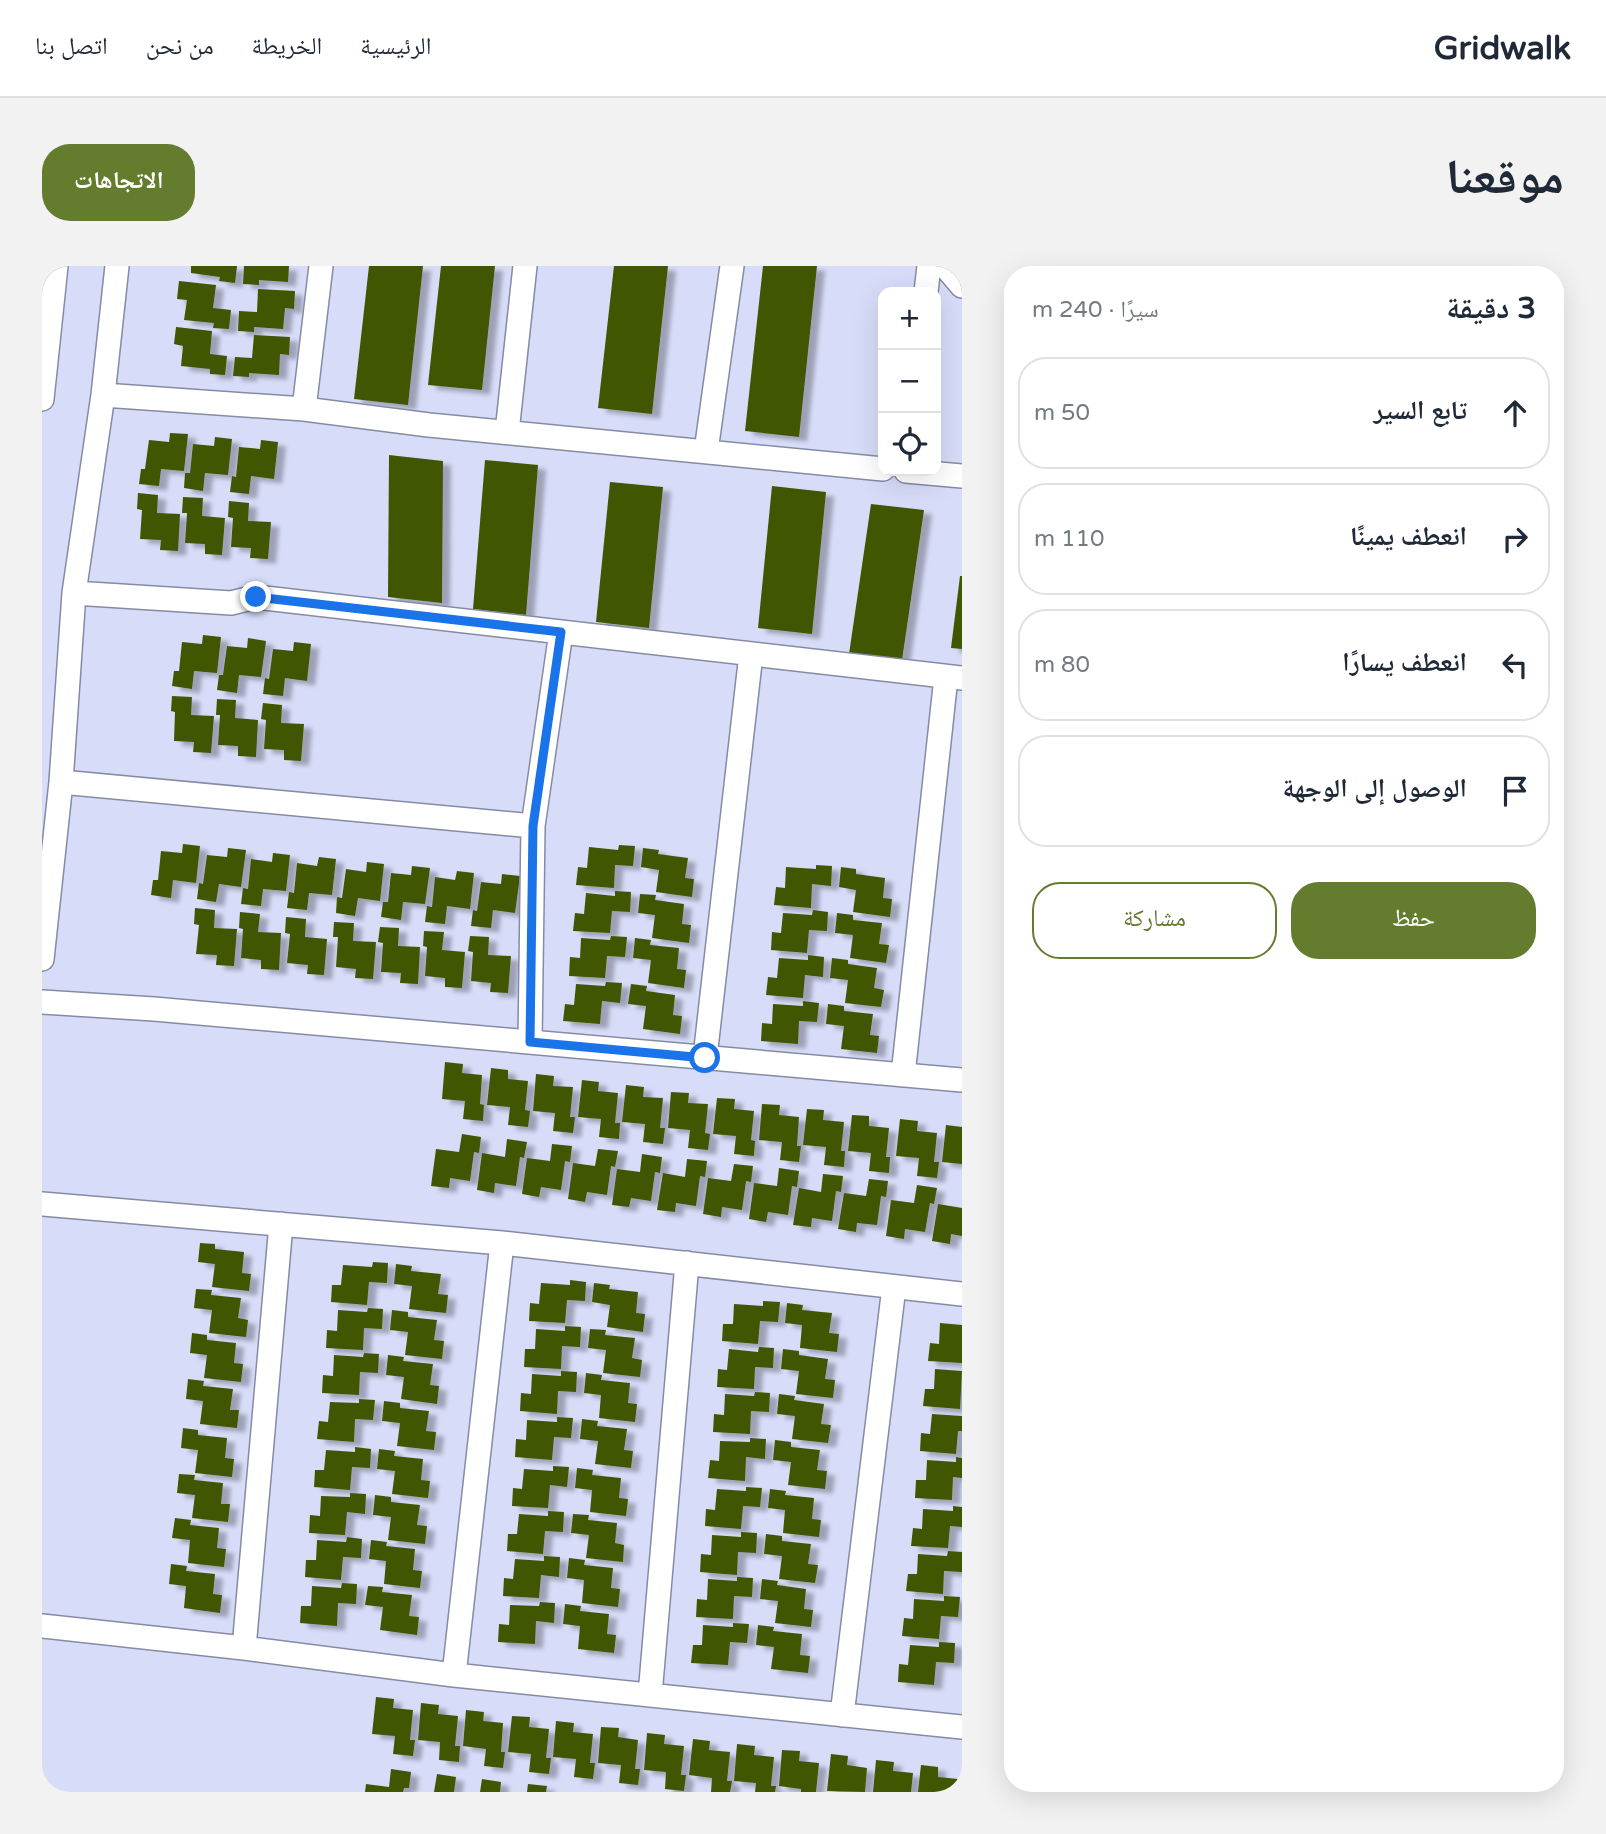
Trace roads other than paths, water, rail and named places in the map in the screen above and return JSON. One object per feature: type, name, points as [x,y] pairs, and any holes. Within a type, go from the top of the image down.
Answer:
[{"type":"street","points":[[42,399],[56,266]]},
{"type":"street","points":[[42,959],[61,782],[74,593],[103,395],[117,266]]},
{"type":"street","points":[[304,409],[321,266]]},
{"type":"street","points":[[507,432],[525,266]]},
{"type":"street","points":[[706,451],[732,266]]},
{"type":"street","points":[[927,287],[929,266]]},
{"type":"street","points":[[945,266],[962,286]]},
{"type":"street","points":[[103,395],[304,409],[507,432],[878,468]]},
{"type":"street","points":[[941,474],[962,476]]},
{"type":"street","points":[[74,593],[232,603],[256,597],[954,678],[903,1075]]},
{"type":"street","points":[[530,1042],[533,826],[561,632]]},
{"type":"street","points":[[705,1058],[751,654]]},
{"type":"street","points":[[61,782],[533,826]]},
{"type":"street","points":[[42,1002],[154,1009],[962,1080]]},
{"type":"street","points":[[42,1204],[502,1243],[962,1294]]},
{"type":"street","points":[[244,1648],[281,1224]]},
{"type":"street","points":[[454,1675],[502,1243]]},
{"type":"street","points":[[650,1695],[687,1263]]},
{"type":"street","points":[[842,1715],[894,1287]]},
{"type":"street","points":[[42,1626],[454,1675],[962,1727]]}]
